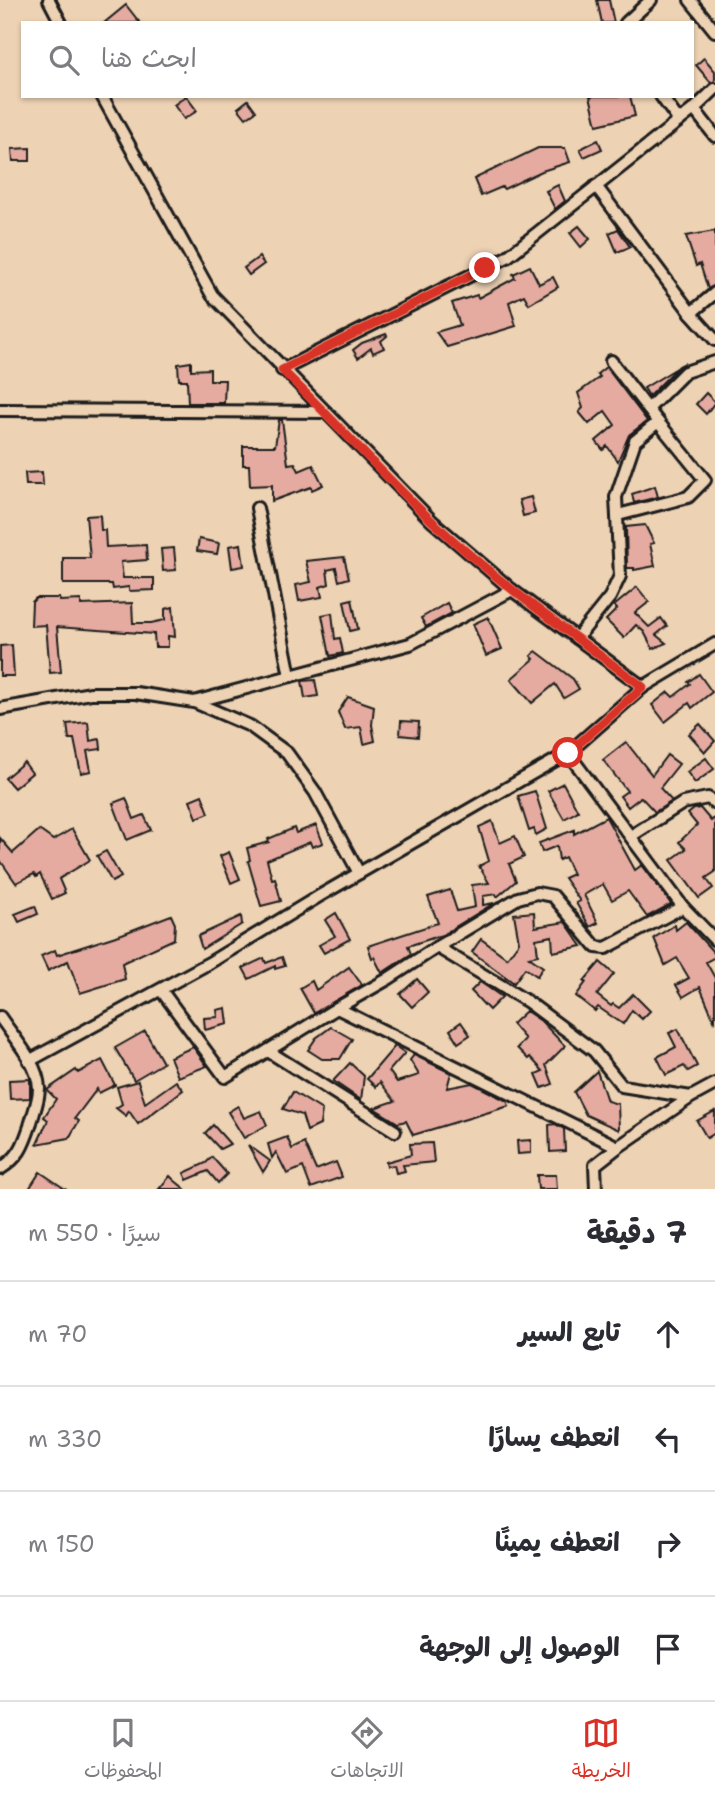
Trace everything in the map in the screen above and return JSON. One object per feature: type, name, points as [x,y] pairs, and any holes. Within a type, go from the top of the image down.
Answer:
[{"type":"street","points":[[49,0],[60,21]]},
{"type":"street","points":[[628,21],[650,0]]},
{"type":"street","points":[[690,0],[715,31]]},
{"type":"street","points":[[282,370],[507,257],[694,109],[715,89]]},
{"type":"street","points":[[103,98],[212,295],[282,370],[432,521],[512,590],[643,687]]},
{"type":"street","points":[[663,98],[679,121]]},
{"type":"street","points":[[694,109],[715,136]]},
{"type":"street","points":[[596,186],[691,313],[715,340]]},
{"type":"street","points":[[691,313],[715,293]]},
{"type":"street","points":[[611,361],[705,480],[688,497],[618,515]]},
{"type":"street","points":[[648,410],[685,372],[715,362]]},
{"type":"street","points":[[0,410],[326,412]]},
{"type":"street","points":[[577,638],[610,597],[620,576],[616,497],[635,441],[658,422]]},
{"type":"street","points":[[257,508],[290,676]]},
{"type":"street","points":[[194,702],[410,644],[512,590]]},
{"type":"street","points":[[29,1061],[161,990],[568,753],[643,687],[715,644]]},
{"type":"street","points":[[0,709],[91,693],[136,693],[194,702],[250,726],[287,753],[316,792],[359,873]]},
{"type":"street","points":[[568,753],[683,907],[715,940]]},
{"type":"street","points":[[631,836],[683,803],[708,798],[715,803]]},
{"type":"street","points":[[161,990],[225,1077],[518,898],[537,893],[554,896],[596,947],[606,948],[683,907]]},
{"type":"street","points":[[437,947],[528,1002],[594,1051],[622,1086],[691,1097]]},
{"type":"street","points":[[337,1008],[618,1147]]},
{"type":"street","points":[[0,1017],[37,1075],[39,1089],[25,1141],[16,1159],[0,1169]]},
{"type":"street","points":[[268,1051],[395,1131]]},
{"type":"street","points":[[596,1189],[596,1165],[691,1097],[715,1084]]},
{"type":"building","points":[[597,0],[609,0],[614,21],[602,21]]},
{"type":"building","points":[[126,5],[138,21],[106,21]]},
{"type":"building","points":[[704,58],[715,71],[715,81],[711,83],[696,65]]},
{"type":"building","points":[[187,98],[197,111],[184,119],[174,105]]},
{"type":"building","points":[[590,98],[630,98],[635,116],[597,125]]},
{"type":"building","points":[[248,100],[256,111],[246,118],[238,108]]},
{"type":"building","points":[[598,140],[602,149],[584,157],[580,149]]},
{"type":"building","points":[[30,148],[30,161],[13,161],[12,149]]},
{"type":"building","points":[[538,148],[565,148],[570,162],[481,196],[474,179]]},
{"type":"building","points":[[558,185],[565,201],[555,209],[546,191]]},
{"type":"building","points":[[579,226],[590,239],[581,247],[570,233]]},
{"type":"building","points":[[618,229],[630,247],[617,252],[609,233]]},
{"type":"building","points":[[715,231],[715,285],[708,289],[700,264],[696,266],[686,236]]},
{"type":"building","points":[[259,257],[264,264],[249,275],[244,268]]},
{"type":"building","points":[[530,266],[539,284],[553,277],[558,287],[529,304],[524,295],[509,302],[516,326],[447,347],[436,332],[460,325],[452,303],[477,295],[478,298],[515,278],[513,274]]},
{"type":"building","points":[[386,334],[381,341],[384,348],[373,353],[371,348],[358,358],[353,350],[362,343]]},
{"type":"building","points":[[191,362],[191,370],[210,369],[210,380],[225,380],[224,403],[188,403],[187,380],[179,380],[178,364]]},
{"type":"building","points":[[606,367],[647,421],[629,435],[618,461],[607,446],[603,450],[596,441],[615,425],[605,411],[589,424],[579,412],[583,408],[578,393],[600,377],[597,374]]},
{"type":"building","points":[[677,368],[649,396],[644,388]]},
{"type":"building","points":[[706,393],[715,402],[706,414],[696,404]]},
{"type":"building","points":[[279,420],[282,420],[288,464],[295,463],[299,471],[313,465],[323,485],[272,501],[272,485],[250,486],[249,465],[243,465],[243,446],[275,446]]},
{"type":"building","points":[[42,472],[43,485],[26,485],[25,473]]},
{"type":"building","points":[[655,486],[658,497],[634,503],[632,494]]},
{"type":"building","points":[[531,497],[535,513],[523,516],[519,500]]},
{"type":"building","points":[[100,515],[101,530],[105,530],[106,547],[146,545],[147,560],[121,562],[123,578],[154,578],[154,590],[129,591],[129,587],[113,589],[112,584],[63,584],[63,558],[90,558],[86,516]]},
{"type":"building","points":[[645,525],[654,543],[650,544],[655,566],[634,570],[627,568],[626,527]]},
{"type":"building","points":[[199,539],[219,543],[217,554],[197,551]]},
{"type":"building","points":[[241,544],[244,566],[232,568],[229,546]]},
{"type":"building","points":[[174,548],[176,570],[163,571],[161,549]]},
{"type":"building","points":[[344,557],[349,578],[339,581],[336,568],[327,570],[329,584],[320,587],[322,597],[299,601],[296,585],[311,582],[306,561]]},
{"type":"building","points":[[637,587],[649,602],[635,613],[649,627],[661,618],[667,626],[656,635],[666,643],[653,649],[644,632],[636,625],[624,638],[606,620],[617,609],[614,606]]},
{"type":"building","points":[[36,598],[81,600],[81,605],[132,603],[133,623],[165,620],[165,609],[173,607],[175,637],[168,636],[168,647],[155,647],[154,634],[57,627],[61,672],[50,673],[46,625],[31,626],[32,602]]},
{"type":"building","points":[[352,599],[358,629],[350,631],[344,601]]},
{"type":"building","points":[[447,603],[452,613],[426,627],[421,618]]},
{"type":"building","points":[[332,613],[335,639],[340,638],[343,653],[330,656],[322,615]]},
{"type":"building","points":[[488,617],[502,649],[486,656],[473,624]]},
{"type":"building","points":[[12,645],[14,676],[0,676],[0,646]]},
{"type":"building","points":[[536,651],[573,679],[579,689],[564,698],[555,684],[532,703],[511,679],[534,659],[531,656]]},
{"type":"building","points":[[699,674],[712,692],[692,708],[689,703],[665,722],[652,705],[668,692],[673,697]]},
{"type":"building","points":[[315,680],[318,696],[305,698],[302,681]]},
{"type":"building","points":[[348,697],[374,706],[372,725],[375,741],[364,744],[361,727],[345,729],[338,712]]},
{"type":"building","points":[[401,721],[419,722],[418,737],[400,735]]},
{"type":"building","points":[[88,722],[90,741],[100,739],[101,749],[87,751],[91,771],[81,773],[74,739],[69,739],[67,724]]},
{"type":"building","points":[[700,724],[715,741],[705,752],[689,734]]},
{"type":"building","points":[[626,742],[652,775],[667,755],[679,764],[660,788],[672,801],[655,812],[641,797],[628,807],[620,796],[627,791],[603,760]]},
{"type":"building","points":[[706,758],[714,769],[695,783],[687,772]]},
{"type":"building","points":[[24,762],[32,773],[14,788],[5,778]]},
{"type":"building","points":[[563,783],[578,811],[564,819],[548,791]]},
{"type":"building","points":[[535,791],[547,829],[536,835],[534,829],[529,831],[518,796]]},
{"type":"building","points":[[202,795],[209,813],[197,818],[190,800]]},
{"type":"building","points":[[126,798],[134,819],[144,815],[151,830],[127,840],[113,803]]},
{"type":"building","points":[[700,808],[711,821],[715,817],[715,872],[706,878],[713,888],[699,898],[671,860],[686,849],[679,842],[697,825],[688,814]]},
{"type":"building","points":[[606,817],[635,870],[642,865],[671,904],[647,917],[628,891],[612,900],[603,884],[584,895],[598,923],[590,927],[576,903],[580,901],[564,878],[573,874],[565,857],[559,860],[557,846],[542,852],[539,843],[574,830],[574,834]]},
{"type":"building","points":[[492,821],[500,843],[515,836],[524,857],[509,864],[516,881],[497,897],[496,894],[483,896],[483,905],[494,903],[442,935],[408,946],[411,954],[382,973],[368,946],[438,923],[428,897],[450,890],[457,911],[475,907],[472,885],[489,883],[479,866],[489,861],[479,827]]},
{"type":"building","points":[[316,825],[323,843],[312,847],[310,842],[267,860],[281,901],[261,906],[247,848],[269,842],[268,839],[294,828],[296,833]]},
{"type":"building","points":[[72,829],[90,860],[59,879],[65,893],[52,899],[40,874],[36,877],[34,874],[16,883],[0,860],[0,838],[13,853],[39,830],[53,840]]},
{"type":"building","points":[[106,851],[121,877],[112,882],[97,856]]},
{"type":"building","points":[[229,852],[240,879],[231,883],[220,856]]},
{"type":"building","points":[[35,906],[38,914],[19,922],[15,914]]},
{"type":"building","points":[[534,912],[535,927],[565,922],[582,946],[553,952],[552,936],[536,939],[538,955],[529,957],[543,967],[537,976],[525,968],[514,983],[472,952],[481,939],[507,958],[519,942],[514,914]]},
{"type":"building","points":[[336,913],[350,939],[324,953],[319,945],[335,936],[325,920]]},
{"type":"building","points":[[171,915],[175,924],[174,939],[122,963],[125,979],[80,993],[68,961],[48,971],[41,956],[55,950],[57,955]]},
{"type":"building","points":[[241,916],[242,924],[202,949],[198,936]]},
{"type":"building","points":[[686,922],[715,954],[715,957],[706,962],[715,978],[715,1022],[700,987],[683,997],[676,985],[689,978],[677,958],[665,965],[654,938],[675,925],[676,930]]},
{"type":"building","points":[[282,957],[285,966],[275,969],[275,966],[249,979],[243,968],[264,958],[266,963]]},
{"type":"building","points":[[600,962],[614,974],[597,995],[611,1006],[613,1004],[619,1008],[633,994],[650,1011],[642,1019],[632,1010],[623,1024],[598,1007],[595,1011],[576,996],[586,982],[584,981]]},
{"type":"building","points":[[349,967],[362,985],[314,1013],[300,988],[312,981],[316,990]]},
{"type":"building","points":[[417,979],[428,992],[412,1007],[400,994]]},
{"type":"building","points":[[480,982],[502,997],[489,1010],[471,991]]},
{"type":"building","points":[[226,1008],[228,1024],[205,1030],[204,1018],[218,1017],[217,1010]]},
{"type":"building","points":[[526,1011],[541,1021],[565,1046],[546,1065],[553,1084],[542,1088],[536,1074],[543,1071],[517,1048],[525,1039],[512,1024]]},
{"type":"building","points":[[461,1022],[470,1035],[458,1043],[450,1030]]},
{"type":"building","points":[[331,1027],[352,1039],[340,1059],[322,1059],[308,1050],[316,1038]]},
{"type":"building","points":[[678,1029],[697,1066],[688,1071],[684,1066],[666,1075],[657,1057],[676,1047],[669,1033]]},
{"type":"building","points":[[145,1031],[163,1063],[134,1080],[115,1048]]},
{"type":"building","points":[[395,1046],[405,1053],[389,1071],[397,1082],[419,1075],[410,1060],[414,1055],[451,1073],[447,1088],[472,1083],[507,1101],[509,1106],[413,1135],[406,1121],[398,1123],[374,1108],[395,1101],[380,1082],[376,1087],[367,1079]]},
{"type":"building","points":[[193,1047],[207,1066],[178,1077],[170,1057]]},
{"type":"building","points":[[102,1060],[115,1085],[99,1093],[97,1089],[75,1118],[79,1121],[69,1138],[37,1144],[48,1120],[44,1117],[56,1099],[47,1090],[76,1070],[78,1073]]},
{"type":"building","points":[[350,1063],[364,1076],[361,1100],[333,1081]]},
{"type":"building","points":[[597,1071],[607,1101],[618,1104],[619,1130],[586,1115],[574,1092]]},
{"type":"building","points":[[30,1079],[30,1098],[10,1099],[9,1080]]},
{"type":"building","points":[[138,1081],[145,1103],[176,1081],[183,1090],[138,1124],[129,1111],[126,1116],[116,1108],[122,1104],[117,1087]]},
{"type":"building","points":[[293,1092],[322,1110],[320,1125],[307,1131],[302,1115],[283,1109]]},
{"type":"building","points":[[238,1106],[244,1118],[261,1111],[267,1125],[244,1138],[228,1112]]},
{"type":"building","points":[[715,1111],[715,1133],[707,1138],[697,1121]]},
{"type":"building","points":[[555,1124],[564,1129],[565,1151],[550,1152],[549,1125]]},
{"type":"building","points":[[213,1125],[230,1144],[220,1149],[205,1133]]},
{"type":"building","points":[[287,1137],[292,1149],[304,1143],[316,1170],[336,1162],[342,1177],[311,1188],[303,1167],[287,1174],[276,1152],[272,1158],[268,1144]]},
{"type":"building","points":[[531,1140],[531,1153],[518,1154],[517,1141]]},
{"type":"building","points":[[432,1143],[434,1162],[403,1165],[405,1171],[396,1173],[394,1165],[387,1166],[386,1162],[411,1155],[410,1144]]},
{"type":"building","points":[[248,1145],[270,1161],[263,1172]]},
{"type":"building","points":[[212,1157],[227,1174],[218,1183],[208,1171],[187,1180],[184,1173],[206,1163]]},
{"type":"building","points":[[40,1172],[65,1189],[29,1189]]},
{"type":"building","points":[[537,1175],[556,1175],[557,1189],[538,1189]]},
{"type":"building","points":[[170,1176],[174,1180],[185,1189],[159,1189]]},
{"type":"route","points":[[485,268],[282,370],[432,521],[512,590],[643,687],[568,753]]}]
